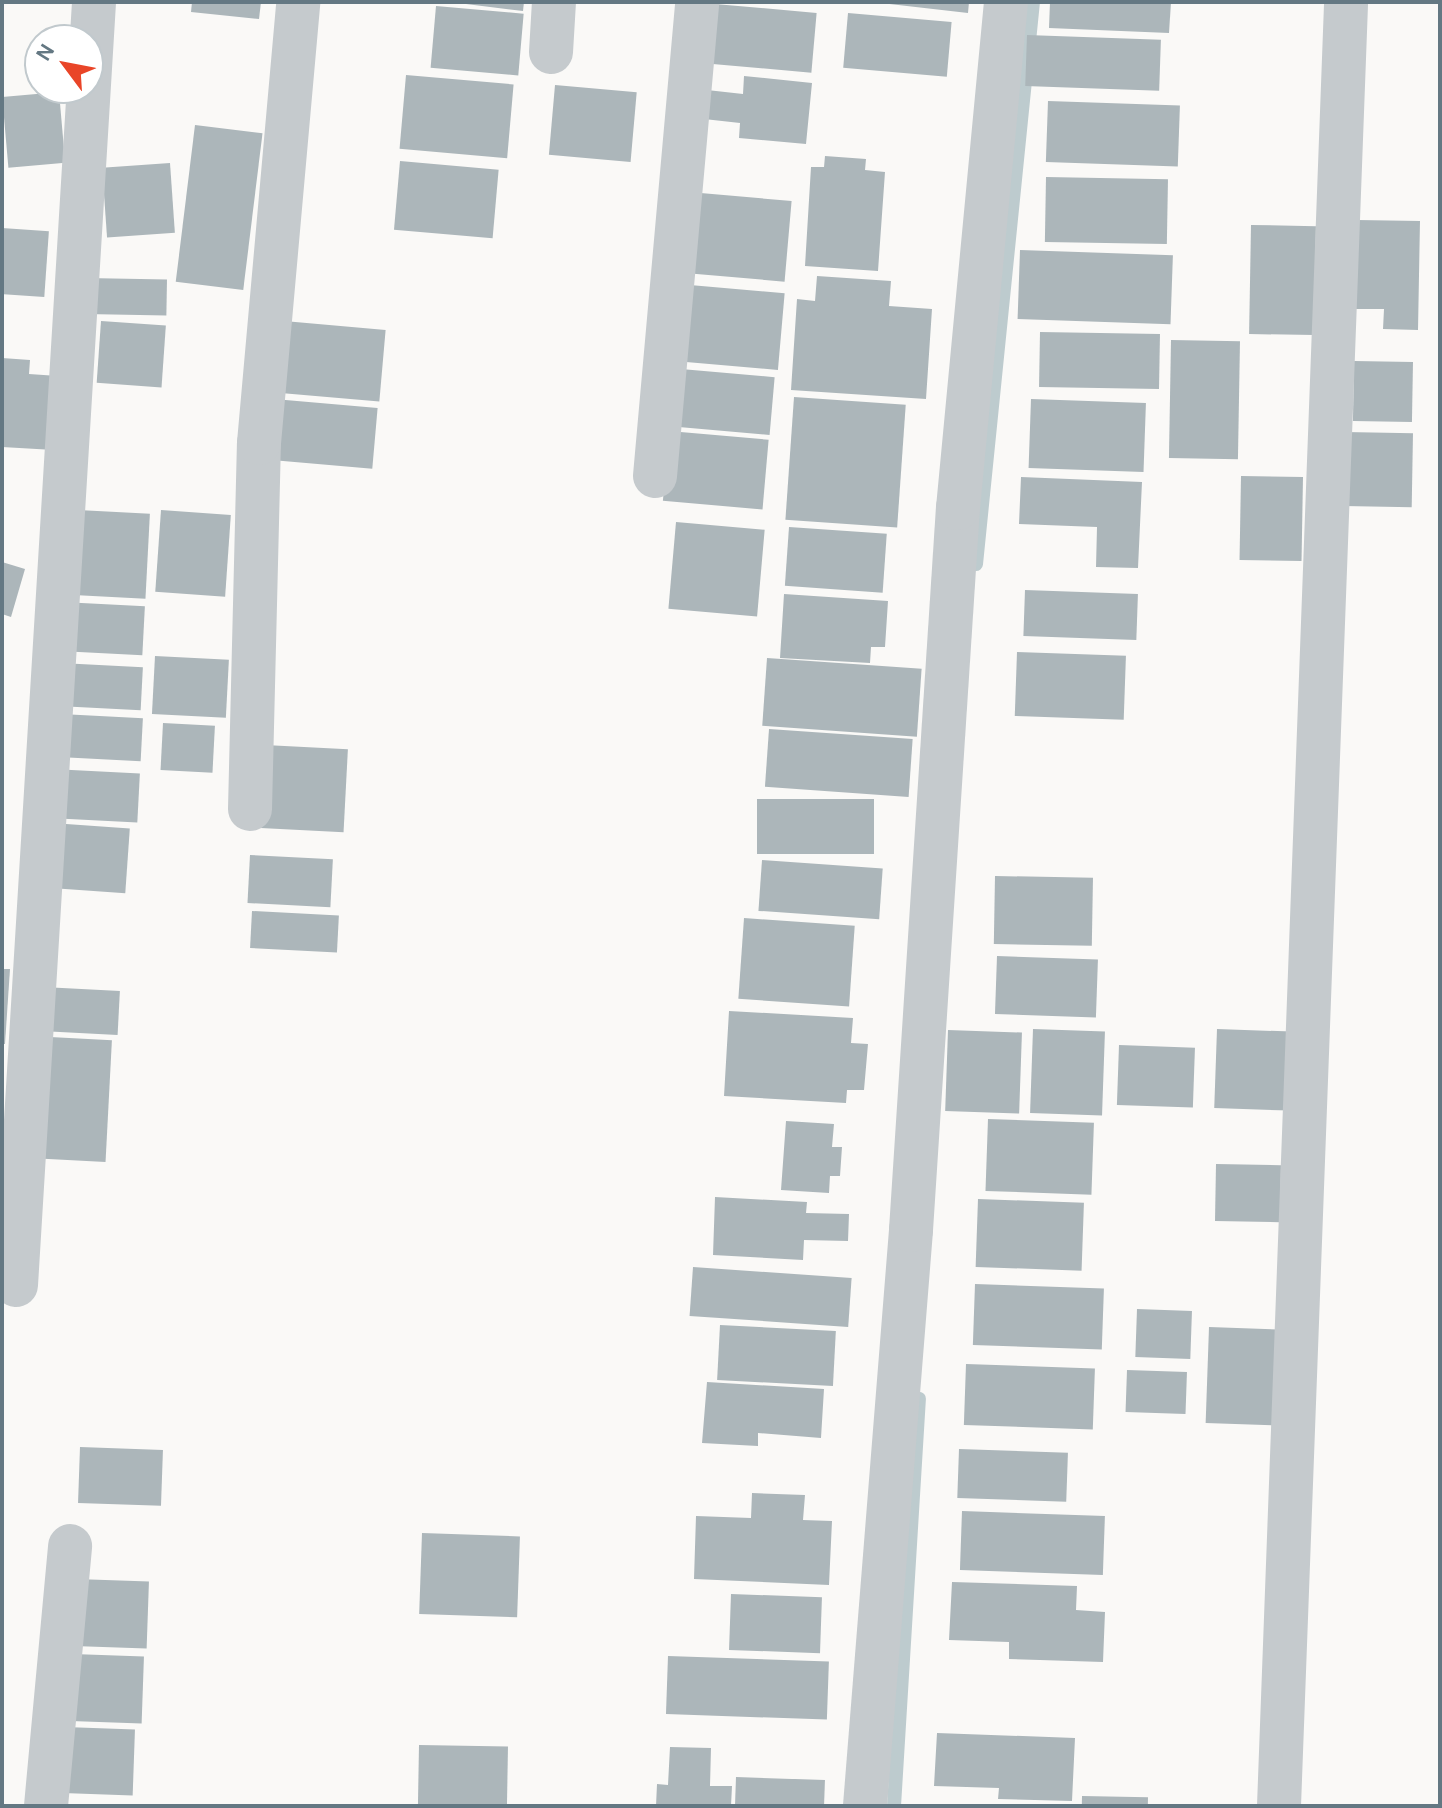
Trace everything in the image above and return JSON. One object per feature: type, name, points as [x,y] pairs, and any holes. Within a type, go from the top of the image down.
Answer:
[{"type":"street","points":[[16,1285],[94,2]]},
{"type":"street","points":[[250,809],[259,443],[298,2]]},
{"type":"street","points":[[551,52],[554,2]]},
{"type":"street","points":[[655,476],[697,2]]},
{"type":"street","points":[[865,1806],[911,1230],[957,523],[1006,2]]},
{"type":"street","points":[[1279,1806],[1346,2]]},
{"type":"street","points":[[46,1806],[70,1546]]},
{"type":"building","points":[[192,2],[261,2],[259,19],[191,12]]},
{"type":"building","points":[[450,2],[524,2],[523,11]]},
{"type":"building","points":[[872,2],[969,2],[968,13]]},
{"type":"building","points":[[1050,2],[1171,2],[1169,33],[1049,28]]},
{"type":"building","points":[[715,4],[817,13],[811,73],[710,64]]},
{"type":"building","points":[[436,6],[524,14],[518,75],[431,68]]},
{"type":"building","points":[[848,13],[952,22],[947,77],[843,68]]},
{"type":"building","points":[[1027,35],[1161,40],[1159,91],[1025,86]]},
{"type":"building","points":[[406,75],[514,84],[507,158],[400,149]]},
{"type":"building","points":[[744,76],[812,83],[806,144],[739,138],[740,123],[704,119],[707,90],[743,94]]},
{"type":"building","points":[[555,85],[637,92],[631,162],[549,155]]},
{"type":"building","points":[[24,95],[24,104],[60,104],[65,163],[8,168],[2,97]]},
{"type":"building","points":[[1048,101],[1180,106],[1178,167],[1046,162]]},
{"type":"building","points":[[195,125],[262,133],[243,290],[176,282]]},
{"type":"building","points":[[825,156],[866,159],[865,170],[885,172],[878,271],[805,266],[811,167],[824,167]]},
{"type":"building","points":[[400,161],[499,170],[493,238],[394,230]]},
{"type":"building","points":[[170,163],[175,233],[107,238],[102,168]]},
{"type":"building","points":[[1046,177],[1168,179],[1167,244],[1045,242]]},
{"type":"building","points":[[689,192],[792,201],[785,282],[682,273]]},
{"type":"building","points":[[1357,220],[1420,221],[1418,330],[1383,329],[1384,309],[1355,309]]},
{"type":"building","points":[[1251,225],[1316,226],[1314,335],[1249,334]]},
{"type":"building","points":[[2,228],[49,231],[44,297],[2,294]]},
{"type":"building","points":[[1020,250],[1173,255],[1170,324],[1018,319]]},
{"type":"building","points":[[817,276],[891,281],[889,306],[932,309],[926,399],[791,390],[797,299],[815,301]]},
{"type":"building","points":[[86,278],[167,279],[166,315],[85,314]]},
{"type":"building","points":[[690,285],[785,293],[778,370],[683,362]]},
{"type":"building","points":[[101,321],[166,326],[162,387],[97,383]]},
{"type":"building","points":[[284,321],[386,330],[379,402],[278,393]]},
{"type":"building","points":[[1040,332],[1160,334],[1159,389],[1039,387]]},
{"type":"building","points":[[1171,340],[1240,341],[1238,459],[1169,458]]},
{"type":"building","points":[[2,358],[30,360],[29,374],[58,376],[54,450],[2,447]]},
{"type":"building","points":[[1354,361],[1413,362],[1412,422],[1353,421]]},
{"type":"building","points":[[681,369],[775,377],[770,435],[676,427]]},
{"type":"building","points":[[794,397],[906,405],[897,528],[785,520]]},
{"type":"building","points":[[274,399],[378,408],[372,469],[269,460]]},
{"type":"building","points":[[1031,399],[1146,403],[1144,472],[1029,468]]},
{"type":"building","points":[[669,431],[769,440],[763,509],[663,501]]},
{"type":"building","points":[[1345,432],[1413,433],[1412,507],[1344,506]]},
{"type":"building","points":[[1241,476],[1303,477],[1302,561],[1240,560]]},
{"type":"building","points":[[1021,477],[1142,482],[1138,568],[1096,567],[1097,527],[1019,524]]},
{"type":"building","points":[[78,510],[150,514],[145,599],[74,595]]},
{"type":"building","points":[[161,510],[231,515],[225,597],[155,592]]},
{"type":"building","points":[[676,522],[765,530],[757,616],[668,609]]},
{"type":"building","points":[[789,527],[887,534],[883,593],[785,586]]},
{"type":"building","points":[[2,562],[25,569],[11,617],[2,614]]},
{"type":"building","points":[[1025,590],[1138,594],[1136,640],[1023,636]]},
{"type":"building","points":[[784,594],[888,601],[885,647],[871,647],[870,663],[780,658]]},
{"type":"building","points":[[62,602],[145,606],[142,655],[59,651]]},
{"type":"building","points":[[1017,652],[1126,656],[1124,720],[1015,716]]},
{"type":"building","points":[[155,656],[229,660],[226,718],[152,714]]},
{"type":"building","points":[[767,658],[922,669],[917,737],[762,726]]},
{"type":"building","points":[[60,663],[143,667],[141,710],[58,706]]},
{"type":"building","points":[[61,714],[143,718],[141,761],[59,757]]},
{"type":"building","points":[[163,723],[215,726],[212,773],[161,770]]},
{"type":"building","points":[[769,729],[913,739],[909,797],[765,787]]},
{"type":"building","points":[[265,745],[348,749],[344,832],[261,828]]},
{"type":"building","points":[[52,769],[140,774],[137,823],[49,818]]},
{"type":"building","points":[[757,799],[874,799],[874,854],[757,854]]},
{"type":"building","points":[[52,823],[130,828],[125,893],[47,888]]},
{"type":"building","points":[[250,855],[333,859],[330,907],[247,903]]},
{"type":"building","points":[[762,860],[883,868],[879,919],[758,911]]},
{"type":"building","points":[[995,876],[1093,878],[1092,946],[994,944]]},
{"type":"building","points":[[252,911],[339,916],[337,953],[250,948]]},
{"type":"building","points":[[744,918],[855,926],[849,1007],[738,999]]},
{"type":"building","points":[[997,956],[1098,960],[1096,1017],[995,1014]]},
{"type":"building","points":[[2,969],[10,969],[5,1044],[2,1044]]},
{"type":"building","points":[[43,987],[120,991],[118,1035],[41,1031]]},
{"type":"building","points":[[729,1011],[853,1018],[851,1043],[868,1044],[864,1090],[847,1090],[846,1103],[724,1096]]},
{"type":"building","points":[[1033,1029],[1105,1032],[1102,1115],[1030,1113]]},
{"type":"building","points":[[1217,1029],[1292,1032],[1289,1111],[1214,1108]]},
{"type":"building","points":[[948,1030],[1022,1033],[1019,1114],[945,1111]]},
{"type":"building","points":[[50,1037],[112,1040],[106,1162],[44,1159]]},
{"type":"building","points":[[1119,1045],[1195,1048],[1193,1108],[1117,1105]]},
{"type":"building","points":[[988,1119],[1094,1123],[1091,1195],[985,1191]]},
{"type":"building","points":[[786,1121],[834,1124],[832,1147],[842,1147],[840,1176],[830,1176],[829,1193],[781,1190]]},
{"type":"building","points":[[1216,1164],[1281,1165],[1280,1222],[1215,1221]]},
{"type":"building","points":[[715,1197],[807,1202],[806,1213],[849,1214],[848,1241],[804,1240],[803,1260],[713,1255]]},
{"type":"building","points":[[978,1199],[1084,1203],[1082,1271],[976,1267]]},
{"type":"building","points":[[693,1267],[852,1278],[848,1327],[690,1316]]},
{"type":"building","points":[[975,1284],[1104,1289],[1102,1349],[973,1345]]},
{"type":"building","points":[[1137,1309],[1192,1311],[1190,1359],[1135,1357]]},
{"type":"building","points":[[720,1325],[836,1331],[833,1386],[717,1380]]},
{"type":"building","points":[[1209,1327],[1279,1329],[1276,1425],[1206,1423]]},
{"type":"building","points":[[966,1364],[1095,1369],[1093,1429],[964,1425]]},
{"type":"building","points":[[1127,1370],[1187,1372],[1185,1414],[1126,1412]]},
{"type":"building","points":[[707,1382],[824,1389],[821,1438],[758,1433],[758,1446],[702,1443]]},
{"type":"building","points":[[80,1447],[163,1450],[161,1506],[78,1503]]},
{"type":"building","points":[[959,1449],[1068,1453],[1066,1502],[957,1498]]},
{"type":"building","points":[[752,1493],[805,1495],[803,1520],[832,1521],[829,1585],[694,1579],[696,1516],[751,1518]]},
{"type":"building","points":[[962,1511],[1105,1516],[1103,1575],[960,1570]]},
{"type":"building","points":[[422,1533],[520,1536],[517,1617],[419,1614]]},
{"type":"building","points":[[76,1579],[149,1582],[147,1649],[74,1646]]},
{"type":"building","points":[[952,1582],[1077,1586],[1076,1610],[1105,1612],[1103,1662],[1009,1659],[1009,1642],[949,1640]]},
{"type":"building","points":[[731,1594],[822,1597],[820,1653],[729,1650]]},
{"type":"building","points":[[73,1654],[144,1656],[142,1723],[71,1721]]},
{"type":"building","points":[[668,1656],[829,1662],[827,1720],[666,1714]]},
{"type":"building","points":[[65,1727],[135,1729],[133,1795],[63,1793]]},
{"type":"building","points":[[937,1733],[1075,1738],[1072,1801],[998,1799],[999,1788],[934,1786]]},
{"type":"building","points":[[419,1745],[508,1747],[507,1806],[418,1806]]},
{"type":"building","points":[[670,1747],[711,1748],[710,1786],[732,1786],[731,1806],[656,1806],[657,1784],[668,1785]]},
{"type":"building","points":[[736,1777],[825,1780],[824,1806],[735,1806]]},
{"type":"building","points":[[1082,1796],[1148,1797],[1148,1806],[1082,1806]]},
{"type":"waterway","points":[[976,564],[1033,2]]},
{"type":"waterway","points":[[894,1806],[919,1399]]}]
